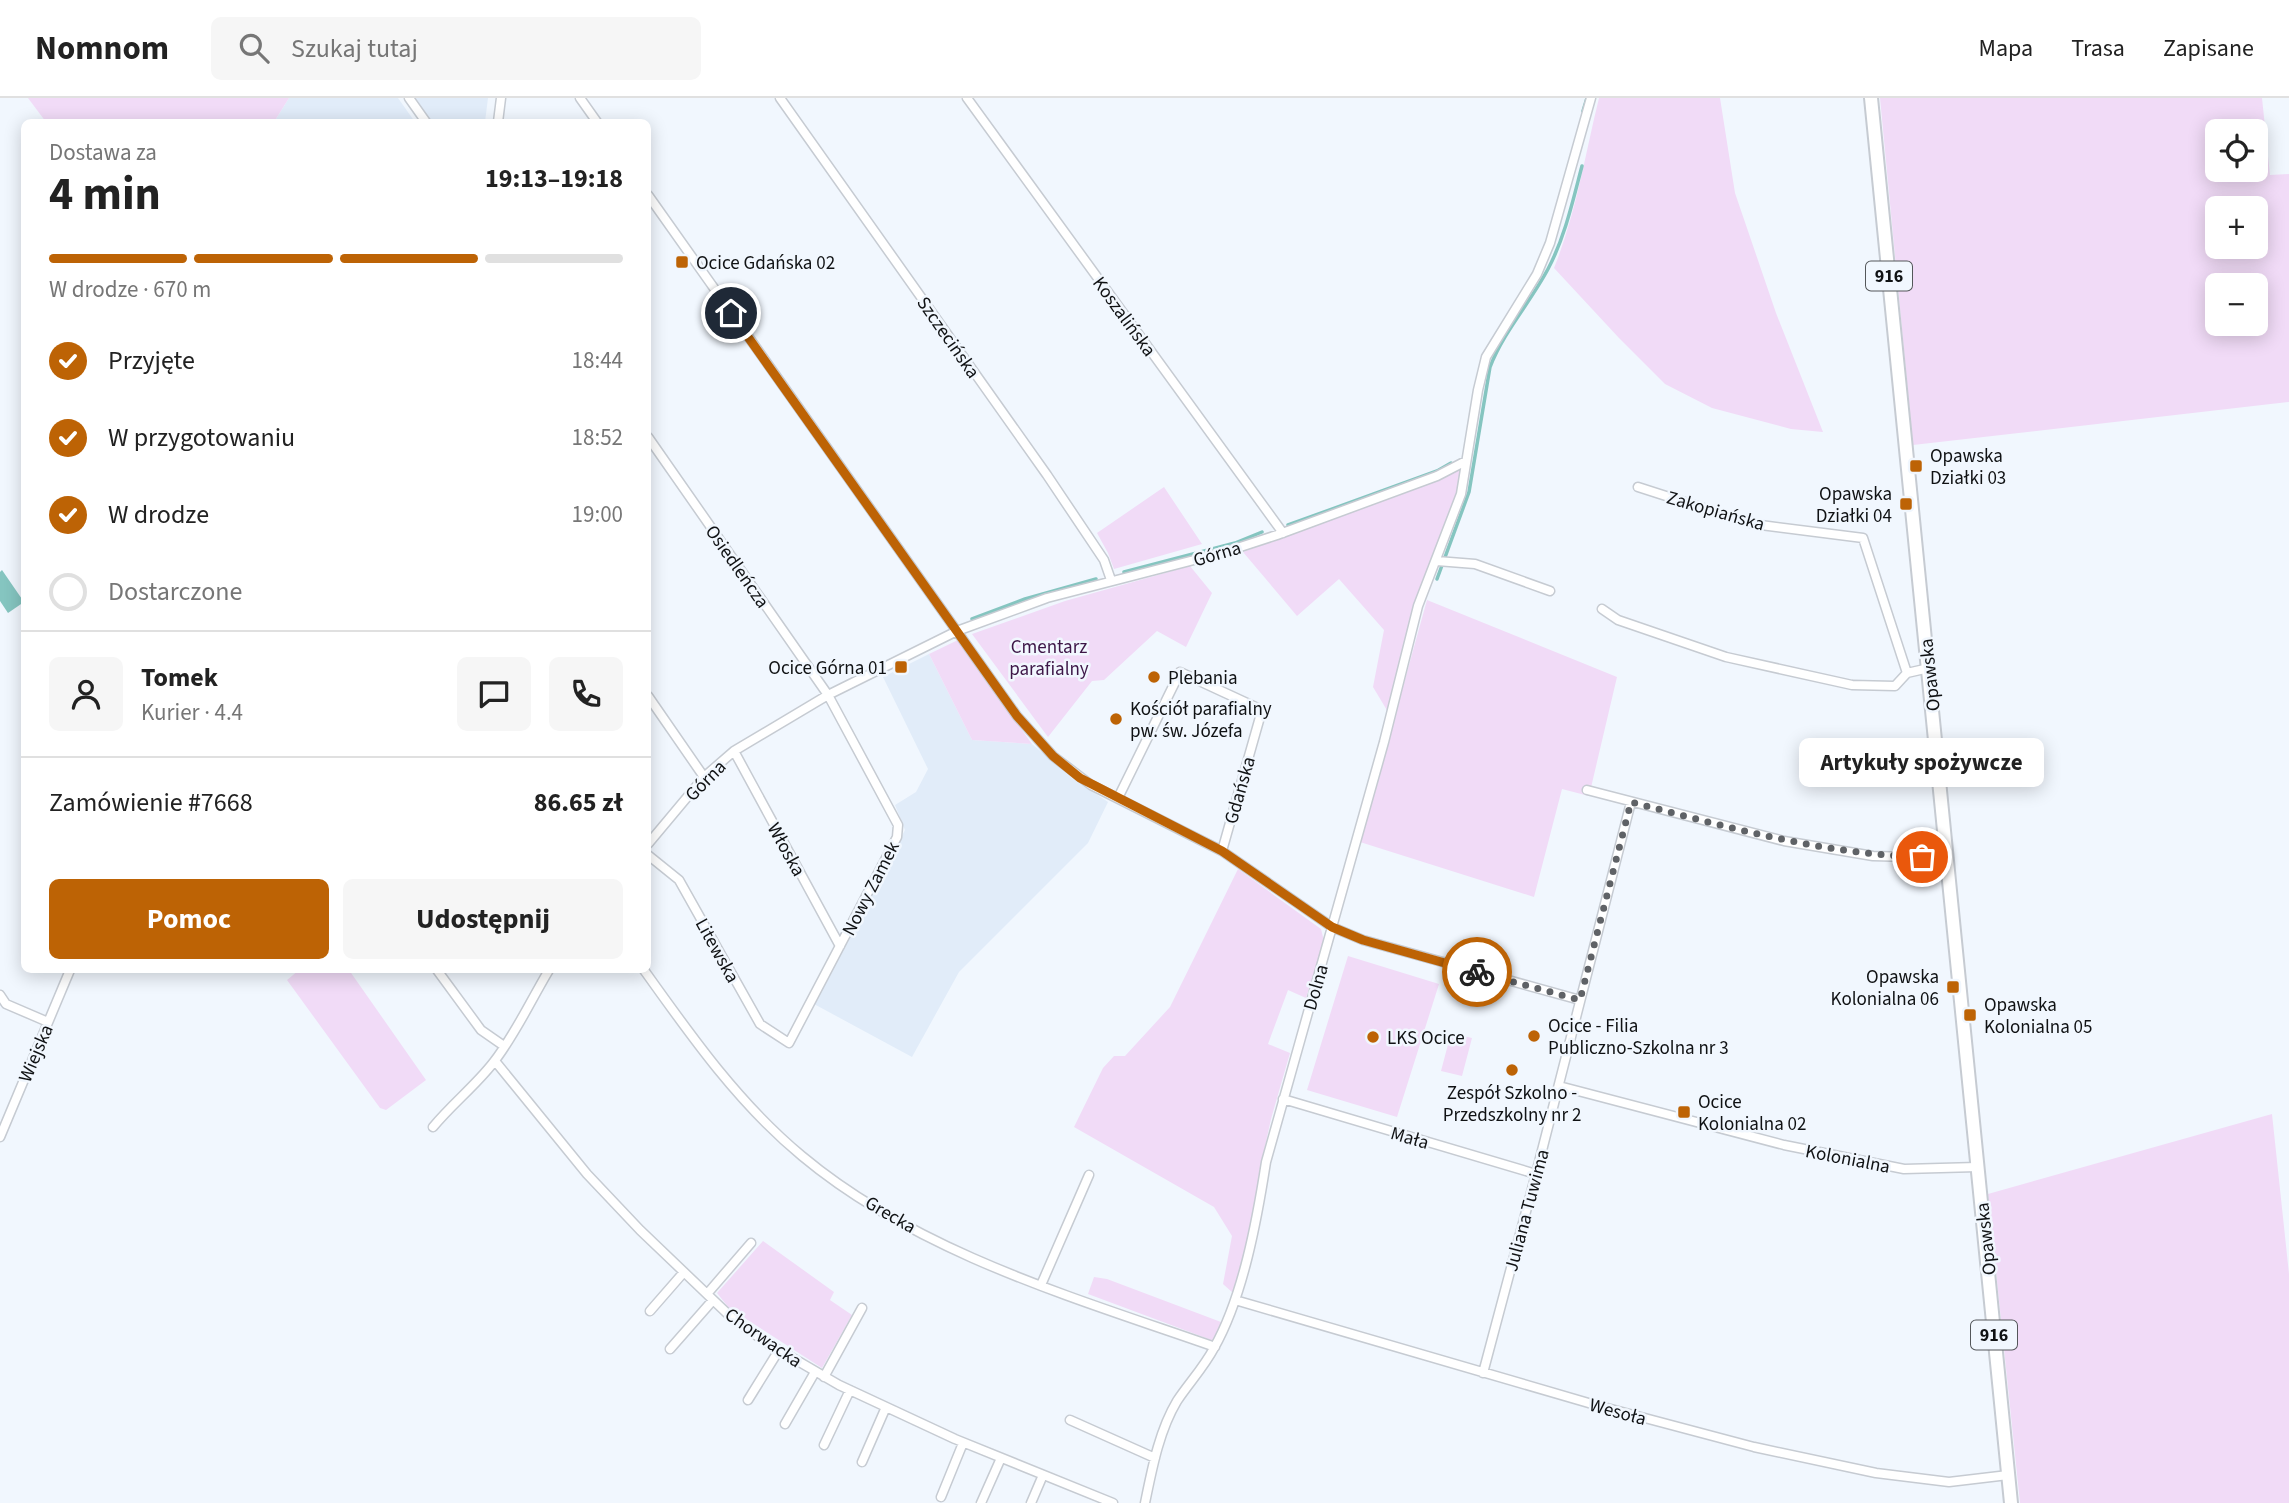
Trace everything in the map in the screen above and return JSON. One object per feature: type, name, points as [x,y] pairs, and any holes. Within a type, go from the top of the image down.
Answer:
[{"type":"main road","name":"Opawska","points":[[1871,98],[2011,1503]]},
{"type":"street","points":[[409,98],[424,119]]},
{"type":"street","points":[[498,119],[501,98]]},
{"type":"street","points":[[580,98],[595,119]]},
{"type":"street","name":"Szczecińska","points":[[780,98],[1047,475],[1104,559],[1111,580]]},
{"type":"street","name":"Koszalińska","points":[[967,98],[1283,533]]},
{"type":"street","points":[[1466,461],[1486,357],[1536,274],[1550,243],[1591,98]]},
{"type":"street","name":"Gdańska","points":[[651,199],[1017,716],[1053,756],[1091,785],[1222,851],[1332,927],[1363,940],[1580,1000]]},
{"type":"street","name":"Osiedleńcza","points":[[651,441],[828,695]]},
{"type":"street","name":"Górna","points":[[651,840],[704,777],[734,751],[828,695],[957,631],[1047,598],[1225,552],[1283,533],[1437,476],[1466,461]]},
{"type":"street","name":"Dolna","points":[[1145,1503],[1155,1458],[1176,1402],[1215,1347],[1235,1300],[1258,1213],[1266,1162],[1384,741],[1418,606],[1461,494],[1466,461]]},
{"type":"street","name":"Zakopiańska","points":[[1638,487],[1753,524],[1863,538],[1907,673]]},
{"type":"street","points":[[1437,561],[1475,564],[1550,592]]},
{"type":"street","points":[[1602,609],[1618,620],[1726,657],[1852,685],[1895,686],[1907,673],[1928,668]]},
{"type":"street","name":"Gdańska","points":[[1118,798],[1180,672],[1262,710],[1222,851]]},
{"type":"street","name":"Nowy Zamek","points":[[789,1042],[897,836],[898,825],[828,695]]},
{"type":"street","points":[[651,700],[704,777]]},
{"type":"street","name":"Włoska","points":[[734,751],[840,946]]},
{"type":"street","points":[[1587,790],[1784,841],[1873,856],[1947,858]]},
{"type":"street","name":"Juliana Tuwima","points":[[1483,1373],[1631,802]]},
{"type":"street","name":"Litewska","points":[[651,857],[679,880],[760,1024],[789,1042]]},
{"type":"street","name":"Wiejska","points":[[0,1137],[69,973]]},
{"type":"street","points":[[440,973],[481,1030],[504,1046]]},
{"type":"street","points":[[433,1127],[495,1061],[547,973]]},
{"type":"street","name":"Grecka","points":[[646,973],[727,1081],[802,1156],[883,1213],[972,1257],[1041,1285],[1215,1347]]},
{"type":"street","points":[[0,995],[6,1004],[48,1021]]},
{"type":"street","name":"Chorwacka","points":[[495,1061],[587,1174],[732,1318],[779,1350],[850,1390],[963,1443],[1113,1503]]},
{"type":"street","name":"Kolonialna","points":[[1559,1086],[1784,1145],[1904,1169],[1978,1167]]},
{"type":"street","name":"Mała","points":[[1283,1100],[1536,1174]]},
{"type":"street","points":[[1041,1285],[1089,1175]]},
{"type":"street","points":[[670,1349],[751,1243]]},
{"type":"street","points":[[650,1311],[684,1272]]},
{"type":"street","name":"Wesoła","points":[[1235,1300],[1483,1373],[1754,1447],[1876,1473],[1949,1482],[2008,1475]]},
{"type":"street","points":[[824,1377],[862,1308]]},
{"type":"street","points":[[748,1400],[779,1350]]},
{"type":"street","points":[[785,1424],[815,1371]]},
{"type":"street","points":[[824,1444],[850,1390]]},
{"type":"street","points":[[862,1462],[886,1407]]},
{"type":"street","points":[[1070,1420],[1155,1458]]},
{"type":"street","points":[[941,1497],[963,1443]]},
{"type":"street","points":[[981,1503],[1001,1458]]},
{"type":"street","points":[[1031,1503],[1043,1475]]},
{"type":"shaded area","points":[[289,98],[398,98],[413,119],[276,119]]},
{"type":"shaded area","points":[[415,98],[488,98],[485,119],[430,119]]},
{"type":"shaded area","points":[[2,570],[21,598],[21,604],[8,613],[0,601]]},
{"type":"shaded area","points":[[929,654],[972,740],[1032,744],[1071,777],[1108,802],[1088,843],[959,972],[912,1057],[814,1004],[905,830],[895,805],[916,792],[928,769],[883,677]]},
{"type":"green space","points":[[28,98],[289,98],[276,119],[44,119]]},
{"type":"green space","points":[[1599,98],[1720,98],[1735,193],[1776,313],[1823,432],[1791,429],[1712,408],[1665,384],[1554,268],[1574,206]]},
{"type":"green space","points":[[1880,98],[2262,98],[2264,119],[2205,119],[2205,182],[2268,182],[2268,156],[2270,175],[2289,174],[2289,402],[1913,445]]},
{"type":"green space","points":[[1464,465],[1459,493],[1414,604],[1388,712],[1373,687],[1384,630],[1339,579],[1297,616],[1243,552],[1419,488]]},
{"type":"green space","points":[[1164,487],[1202,544],[1114,569],[1097,533]]},
{"type":"green space","name":"Cmentarz parafialny","points":[[1190,566],[1212,593],[1186,647],[1157,631],[1104,680],[1092,681],[1048,737],[972,634],[1065,601]]},
{"type":"green space","points":[[1427,600],[1617,677],[1589,796],[1562,789],[1534,897],[1360,842]]},
{"type":"green space","points":[[958,640],[1032,744],[972,740],[929,654]]},
{"type":"green space","points":[[1238,869],[1321,929],[1324,941],[1306,998],[1288,990],[1268,1044],[1290,1053],[1271,1119],[1250,1231],[1233,1293],[1223,1284],[1232,1236],[1214,1207],[1074,1127],[1103,1068],[1114,1056],[1125,1056],[1170,1007]]},
{"type":"green space","name":"LKS Ocice","points":[[1348,956],[1439,984],[1397,1117],[1307,1090]]},
{"type":"green space","points":[[295,973],[351,973],[426,1080],[386,1110],[380,1108],[287,980]]},
{"type":"green space","points":[[1451,1033],[1472,1038],[1462,1076],[1441,1071]]},
{"type":"green space","points":[[2272,1114],[2289,1274],[2289,1503],[2020,1503],[1988,1194]]},
{"type":"green space","points":[[763,1241],[834,1292],[830,1300],[852,1315],[822,1368],[729,1308],[717,1293]]},
{"type":"green space","points":[[1094,1277],[1107,1279],[1221,1322],[1214,1341],[1088,1294]]},
{"type":"waterway","points":[[1583,111],[1587,98]]},
{"type":"waterway","points":[[1437,579],[1469,492],[1490,367],[1502,341],[1554,257],[1582,166]]},
{"type":"waterway","points":[[1288,525],[1437,471],[1451,463]]},
{"type":"waterway","points":[[1124,572],[1235,543],[1262,532]]},
{"type":"waterway","points":[[972,619],[1025,599],[1096,579]]},
{"type":"way so far","points":[[1477,972],[1580,1000],[1631,802],[1784,841],[1873,856],[1922,857]]},
{"type":"place","name":"Ocice Gdańska 02","points":[[682,262]]},
{"type":"place","name":"Opawska Działki 03","points":[[1916,466]]},
{"type":"place","name":"Opawska Działki 04","points":[[1906,504]]},
{"type":"place","name":"Ocice Górna 01","points":[[901,667]]},
{"type":"place","name":"Plebania","points":[[1154,677]]},
{"type":"place","name":"Kościół parafialny pw. św. Józefa","points":[[1116,719]]},
{"type":"place","name":"Artykuły spożywcze","points":[[1922,857]]},
{"type":"place","name":"Opawska Kolonialna 06","points":[[1953,987]]},
{"type":"place","name":"Opawska Kolonialna 05","points":[[1970,1015]]},
{"type":"place","name":"Ocice - Filia Publiczno-Szkolna nr 3","points":[[1534,1036]]},
{"type":"place","name":"LKS Ocice","points":[[1373,1037]]},
{"type":"place","name":"Zespół Szkolno - Przedszkolny nr 2","points":[[1512,1070]]},
{"type":"place","name":"Ocice Kolonialna 02","points":[[1684,1112]]},
{"type":"route","points":[[731,313],[1017,716],[1053,756],[1091,785],[1222,851],[1332,927],[1363,940],[1477,972]]}]
